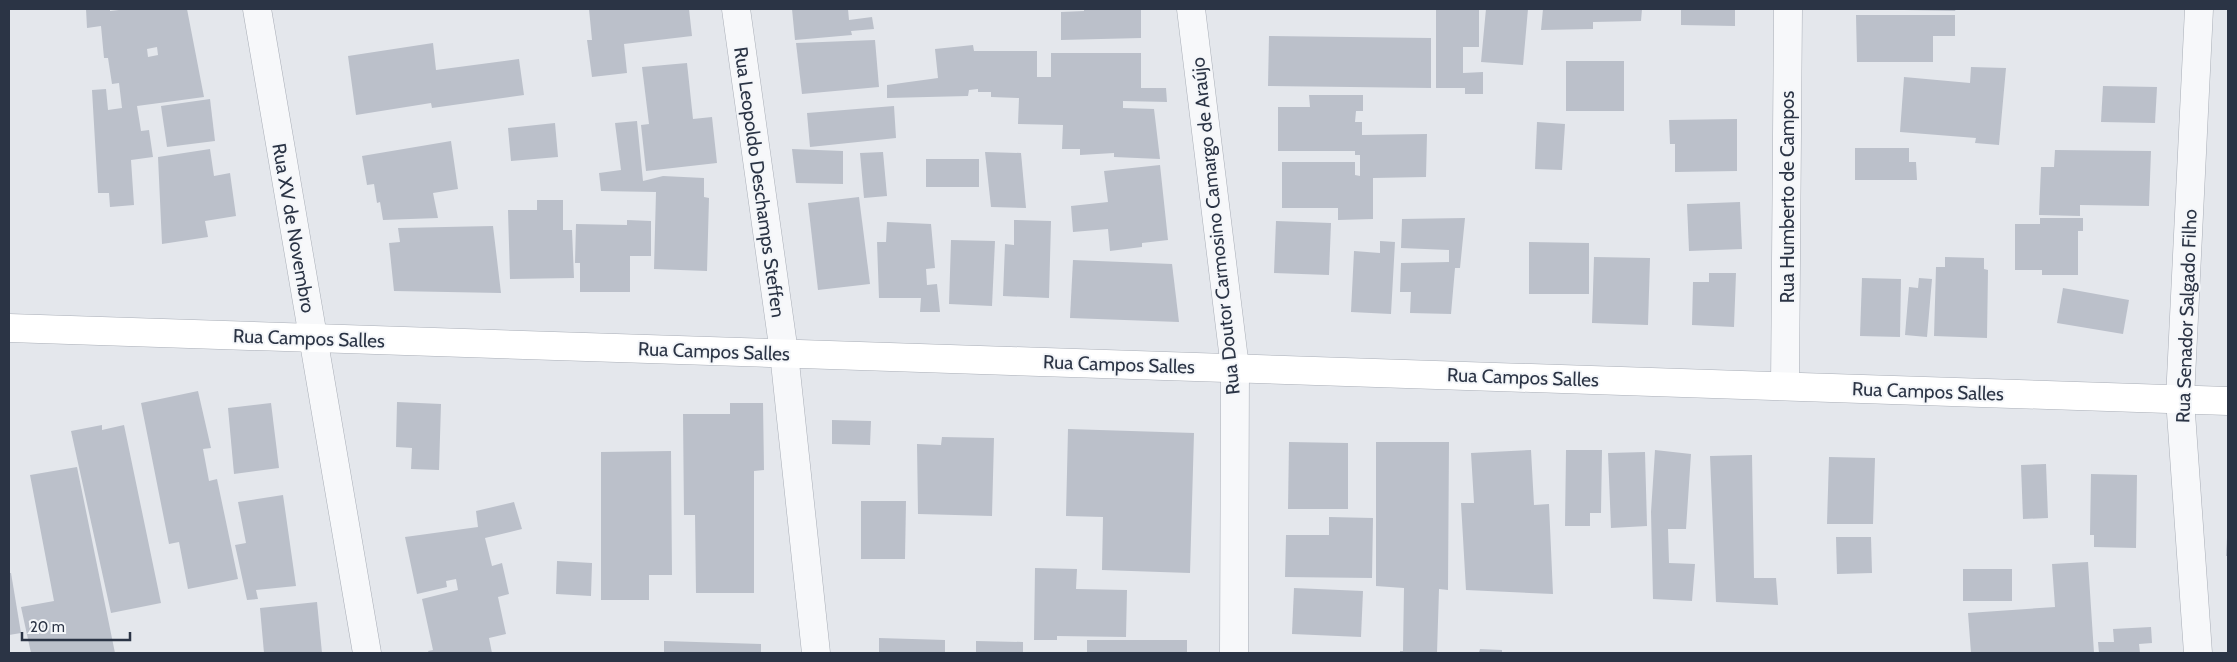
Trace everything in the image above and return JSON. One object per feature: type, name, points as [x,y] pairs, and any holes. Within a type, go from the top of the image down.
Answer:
[{"type":"main road","name":"Rua Campos Salles","points":[[9,328],[2228,401]]},
{"type":"street","name":"Rua XV de Novembro","points":[[257,9],[367,653]]},
{"type":"street","name":"Rua Leopoldo Deschamps Steffen","points":[[736,9],[784,353],[816,653]]},
{"type":"street","name":"Rua Doutor Carmosino Camargo de Araújo","points":[[1191,9],[1235,368],[1234,653]]},
{"type":"street","name":"Rua Humberto de Campos","points":[[1785,386],[1788,9]]},
{"type":"street","name":"Rua Senador Salgado Filho","points":[[2198,653],[2180,399],[2199,9]]},
{"type":"building","points":[[86,9],[110,9],[110,11],[128,9],[187,9],[204,97],[137,106],[141,131],[149,130],[153,157],[131,160],[134,205],[110,207],[109,193],[98,193],[92,90],[106,89],[108,110],[122,108],[119,83],[112,84],[108,58],[104,58],[101,26],[87,28]],"holes":[[[157,47],[158,55],[148,57],[147,49]]]},
{"type":"building","points":[[589,9],[689,9],[692,36],[624,44],[627,73],[592,77],[587,40],[592,40]]},
{"type":"building","points":[[792,9],[848,9],[849,20],[872,17],[874,29],[851,31],[852,35],[795,40]]},
{"type":"building","points":[[1084,9],[1141,9],[1141,38],[1061,40],[1061,12],[1084,11]]},
{"type":"building","points":[[1436,9],[1479,9],[1479,47],[1463,47],[1463,73],[1483,72],[1483,94],[1465,94],[1465,88],[1436,88]]},
{"type":"building","points":[[1486,9],[1528,9],[1523,65],[1481,62]]},
{"type":"building","points":[[1543,9],[1642,9],[1641,21],[1593,22],[1593,29],[1541,30]]},
{"type":"building","points":[[1681,9],[1735,9],[1735,26],[1681,25]]},
{"type":"building","points":[[1904,9],[1956,9],[1955,11]]},
{"type":"building","points":[[1856,15],[1955,15],[1955,36],[1933,36],[1933,62],[1857,62]]},
{"type":"building","points":[[1269,36],[1431,38],[1431,88],[1268,86]]},
{"type":"building","points":[[875,40],[879,87],[802,94],[796,43]]},
{"type":"building","points":[[433,43],[436,70],[519,59],[524,95],[432,108],[431,103],[356,115],[348,56]]},
{"type":"building","points":[[973,45],[974,51],[1037,51],[1037,77],[1051,77],[1051,53],[1141,53],[1141,88],[1166,88],[1167,102],[1123,101],[1123,108],[1154,109],[1160,159],[1114,157],[1114,153],[1080,155],[1080,149],[1062,149],[1063,125],[1018,124],[1019,98],[991,97],[991,92],[978,92],[978,89],[969,90],[968,96],[887,98],[887,85],[938,78],[935,49]]},
{"type":"building","points":[[1566,61],[1624,61],[1624,111],[1566,111]]},
{"type":"building","points":[[687,63],[693,119],[712,117],[717,163],[646,171],[641,125],[649,124],[642,67]]},
{"type":"building","points":[[1971,67],[2006,68],[1999,145],[1975,143],[1976,138],[1900,132],[1904,77],[1970,83]]},
{"type":"building","points":[[2103,86],[2157,87],[2155,123],[2101,122]]},
{"type":"building","points":[[1309,95],[1363,95],[1363,111],[1356,111],[1355,122],[1362,122],[1362,135],[1427,134],[1426,177],[1373,178],[1373,219],[1338,220],[1338,208],[1282,208],[1282,162],[1355,162],[1355,175],[1360,176],[1360,155],[1355,155],[1355,151],[1278,151],[1278,107],[1310,107]]},
{"type":"building","points":[[210,99],[215,141],[167,147],[161,106]]},
{"type":"building","points":[[894,106],[896,138],[810,147],[807,113]]},
{"type":"building","points":[[1737,119],[1737,171],[1675,172],[1675,144],[1670,144],[1669,120]]},
{"type":"building","points":[[637,121],[643,181],[663,176],[704,178],[704,197],[709,198],[707,271],[654,269],[656,192],[601,191],[599,173],[621,170],[615,123]]},
{"type":"building","points":[[1537,122],[1565,124],[1562,170],[1535,169]]},
{"type":"building","points":[[555,123],[558,157],[511,161],[508,128]]},
{"type":"building","points":[[451,141],[458,189],[433,193],[438,218],[383,220],[380,202],[377,203],[374,184],[367,185],[362,156]]},
{"type":"building","points":[[1855,148],[1909,148],[1909,162],[1916,162],[1917,180],[1855,180]]},
{"type":"building","points":[[210,149],[214,176],[230,173],[236,216],[205,221],[208,237],[162,244],[158,157]]},
{"type":"building","points":[[792,149],[843,151],[843,184],[796,183]]},
{"type":"building","points":[[2055,150],[2151,151],[2149,206],[2080,205],[2080,216],[2039,215],[2041,167],[2054,167]]},
{"type":"building","points":[[883,152],[887,196],[864,198],[860,153]]},
{"type":"building","points":[[985,152],[1021,153],[1026,208],[991,207]]},
{"type":"building","points":[[926,159],[979,159],[979,187],[926,187]]},
{"type":"building","points":[[1160,165],[1168,240],[1142,243],[1142,247],[1110,251],[1108,229],[1073,232],[1071,206],[1108,202],[1104,171]]},
{"type":"building","points":[[859,197],[870,284],[818,290],[808,203]]},
{"type":"building","points":[[537,200],[563,200],[563,230],[572,230],[574,278],[510,279],[508,210],[537,210]]},
{"type":"building","points":[[1740,202],[1742,249],[1689,251],[1687,204]]},
{"type":"building","points":[[1465,218],[1460,268],[1455,268],[1451,314],[1410,313],[1411,292],[1400,292],[1401,263],[1449,262],[1449,250],[1401,248],[1402,219]]},
{"type":"building","points":[[2040,218],[2083,218],[2083,231],[2078,231],[2078,275],[2042,275],[2042,270],[2015,270],[2015,224],[2040,224]]},
{"type":"building","points":[[627,220],[651,221],[651,256],[630,256],[630,292],[580,292],[580,263],[575,263],[576,224],[627,225]]},
{"type":"building","points":[[1014,220],[1051,221],[1049,298],[1003,296],[1005,244],[1014,245]]},
{"type":"building","points":[[1276,221],[1331,223],[1329,275],[1274,273]]},
{"type":"building","points":[[887,222],[931,224],[935,268],[926,269],[927,285],[937,284],[940,312],[920,312],[921,298],[879,298],[877,242],[886,242]]},
{"type":"building","points":[[493,226],[501,293],[394,291],[389,243],[400,242],[398,228]]},
{"type":"building","points":[[951,240],[995,241],[992,306],[949,304]]},
{"type":"building","points":[[1380,241],[1395,242],[1391,314],[1351,312],[1354,251],[1380,253]]},
{"type":"building","points":[[1529,242],[1589,243],[1589,294],[1529,294]]},
{"type":"building","points":[[1594,257],[1650,258],[1648,325],[1592,323]]},
{"type":"building","points":[[1945,257],[1984,258],[1984,269],[1988,270],[1987,338],[1934,336],[1936,267],[1945,267]]},
{"type":"building","points":[[1073,260],[1172,264],[1179,322],[1070,318]]},
{"type":"building","points":[[1709,273],[1736,273],[1734,327],[1692,325],[1693,282],[1709,282]]},
{"type":"building","points":[[1862,278],[1901,279],[1900,337],[1860,336]]},
{"type":"building","points":[[1919,278],[1932,279],[1927,337],[1905,335],[1909,287],[1918,288]]},
{"type":"building","points":[[2063,288],[2129,300],[2123,334],[2057,323]]},
{"type":"building","points":[[198,391],[211,448],[203,449],[209,481],[217,479],[238,579],[188,589],[179,542],[169,544],[141,403]]},
{"type":"building","points":[[397,402],[441,404],[439,470],[411,469],[412,448],[396,447]]},
{"type":"building","points":[[271,403],[279,468],[234,474],[228,408]]},
{"type":"building","points":[[730,403],[763,403],[764,470],[754,471],[754,593],[696,593],[695,515],[684,515],[683,414],[730,414]]},
{"type":"building","points":[[832,420],[871,421],[870,445],[832,444]]},
{"type":"building","points":[[102,425],[102,430],[124,425],[161,603],[111,613],[71,431]]},
{"type":"building","points":[[1068,429],[1194,433],[1190,573],[1102,570],[1103,517],[1066,516]]},
{"type":"building","points":[[942,437],[994,438],[992,516],[918,514],[917,444],[941,445]]},
{"type":"building","points":[[1289,442],[1348,443],[1348,509],[1288,509]]},
{"type":"building","points":[[1376,442],[1449,442],[1448,590],[1439,589],[1437,653],[1400,653],[1400,651],[1403,651],[1404,588],[1376,586]]},
{"type":"building","points":[[1531,450],[1534,505],[1549,504],[1553,594],[1466,590],[1461,503],[1474,503],[1471,453]]},
{"type":"building","points":[[1566,450],[1602,450],[1601,513],[1590,513],[1590,526],[1565,526]]},
{"type":"building","points":[[1655,450],[1691,454],[1686,529],[1668,529],[1669,563],[1695,564],[1692,601],[1653,599],[1651,512]]},
{"type":"building","points":[[671,451],[672,575],[649,575],[649,600],[601,600],[601,452]]},
{"type":"building","points":[[1645,452],[1647,526],[1611,528],[1608,453]]},
{"type":"building","points":[[1752,455],[1754,578],[1776,578],[1778,605],[1716,602],[1710,456]]},
{"type":"building","points":[[1829,457],[1875,458],[1873,524],[1827,524]]},
{"type":"building","points":[[2046,464],[2048,518],[2023,519],[2021,465]]},
{"type":"building","points":[[77,467],[115,653],[31,653],[21,607],[54,601],[30,475]]},
{"type":"building","points":[[2091,474],[2137,475],[2136,548],[2094,547],[2094,535],[2090,535]]},
{"type":"building","points":[[283,495],[296,586],[256,590],[258,599],[247,600],[235,545],[246,543],[238,502]]},
{"type":"building","points":[[861,501],[906,501],[905,559],[861,559]]},
{"type":"building","points":[[514,502],[522,529],[485,538],[492,566],[502,563],[509,594],[498,597],[506,634],[489,638],[492,653],[429,653],[428,651],[433,650],[422,599],[458,590],[456,579],[446,581],[447,587],[417,594],[405,537],[478,527],[476,511]]},
{"type":"building","points":[[1329,517],[1373,518],[1372,578],[1285,577],[1286,535],[1329,535]]},
{"type":"building","points":[[1836,537],[1871,537],[1872,573],[1837,574]]},
{"type":"building","points":[[2227,538],[2228,556],[2226,556]]},
{"type":"building","points":[[557,561],[592,563],[591,596],[556,594]]},
{"type":"building","points":[[2088,562],[2094,653],[1971,653],[1968,613],[2055,607],[2052,564]]},
{"type":"building","points":[[1035,568],[1077,569],[1076,589],[1127,590],[1126,637],[1057,636],[1057,640],[1034,640]]},
{"type":"building","points":[[1963,569],[2012,569],[2012,601],[1963,601]]},
{"type":"building","points":[[9,573],[11,573],[21,633],[9,635]]},
{"type":"building","points":[[1294,588],[1363,591],[1361,637],[1292,634]]},
{"type":"building","points":[[317,602],[322,653],[264,653],[260,608]]},
{"type":"building","points":[[2151,627],[2152,643],[2139,644],[2140,653],[2099,653],[2098,642],[2114,642],[2113,629]]},
{"type":"building","points":[[879,638],[945,640],[945,653],[879,653]]},
{"type":"building","points":[[1087,640],[1187,640],[1187,653],[1087,653]]},
{"type":"building","points":[[664,641],[761,644],[761,653],[664,653]]},
{"type":"building","points":[[976,641],[1023,642],[1023,653],[976,653]]},
{"type":"building","points":[[1480,649],[1502,650],[1502,653],[1479,653]]}]
